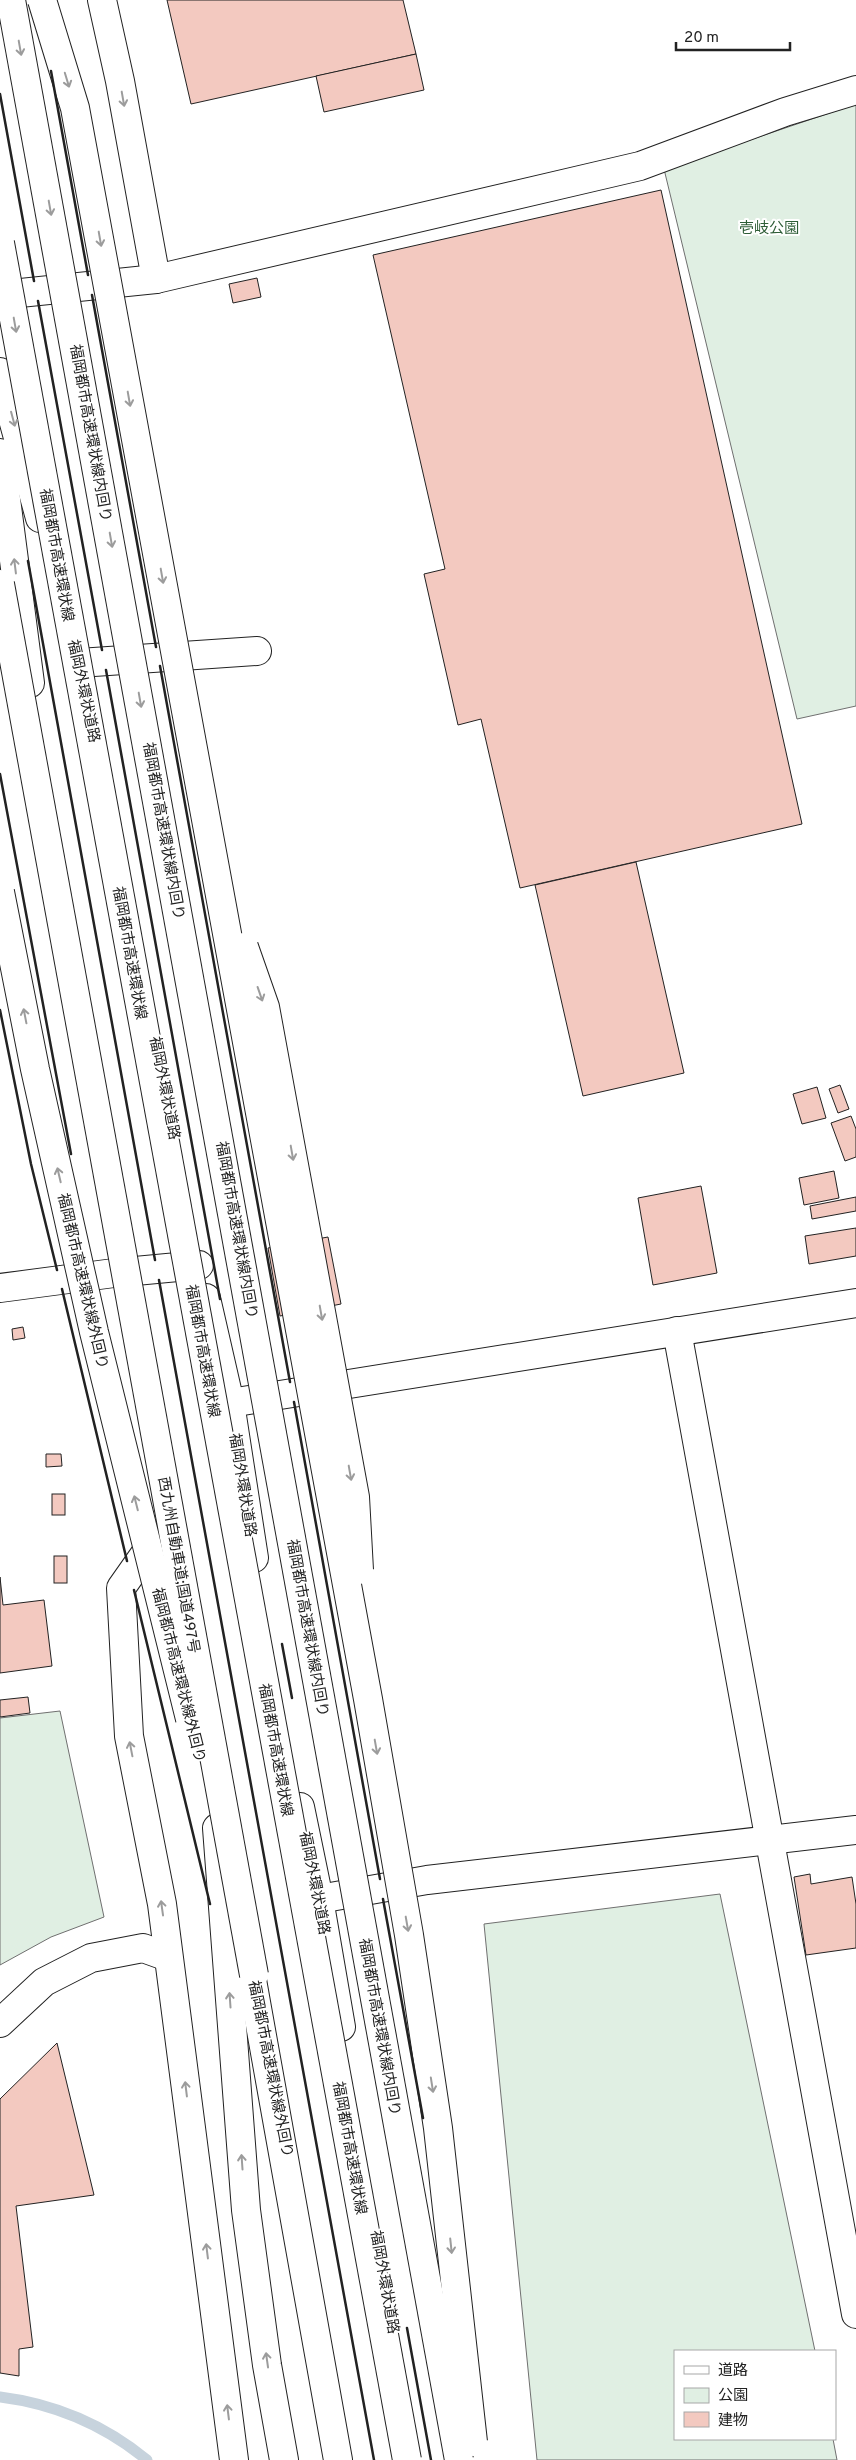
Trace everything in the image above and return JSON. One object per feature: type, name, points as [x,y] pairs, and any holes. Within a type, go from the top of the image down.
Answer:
[{"type":"main road","name":"福岡都市高速環状線内回り","points":[[11,0],[460,2460]]},
{"type":"main road","points":[[42,0],[76,108],[410,1935],[438,2128],[475,2460]]},
{"type":"main road","points":[[102,0],[120,81],[156,279]]},
{"type":"main road","points":[[0,295],[156,279],[640,166],[785,112],[856,90]]},
{"type":"main road","name":"福岡都市高速環状線","points":[[0,243],[407,2460]]},
{"type":"main road","name":"福岡外環状道路","points":[[0,372],[79,663],[199,1265],[230,1403],[274,1678],[319,1899],[416,2460]]},
{"type":"main road","points":[[0,453],[89,1133],[114,1272],[211,1750],[338,2460]]},
{"type":"main road","name":"西九州自動車道;国道497号","points":[[0,584],[254,1976]]},
{"type":"main road","points":[[79,663],[257,651]]},
{"type":"main road","name":"福岡都市高速環状線外回り","points":[[0,892],[35,1069],[94,1332],[254,1976],[343,2460]]},
{"type":"main road","points":[[0,1288],[114,1272],[199,1265]]},
{"type":"main road","points":[[230,1403],[856,1303]]},
{"type":"main road","points":[[676,1331],[856,2314]]},
{"type":"main road","points":[[166,1523],[121,1588],[129,1736],[162,1904],[234,2460]]},
{"type":"main road","points":[[211,1750],[246,2210],[267,2365],[284,2460]]},
{"type":"main road","points":[[319,1899],[427,1880],[856,1830]]},
{"type":"main road","points":[[0,2023],[44,1982],[91,1958],[143,1948],[168,1957]]},
{"type":"green space","name":"壱岐公園","points":[[856,104],[856,706],[797,719],[664,169]]},
{"type":"green space","points":[[60,1711],[104,1917],[51,1937],[0,1965],[0,1718]]},
{"type":"green space","points":[[720,1894],[815,2350],[674,2350],[674,2440],[833,2440],[837,2460],[537,2460],[484,1924]]},
{"type":"building","points":[[167,0],[403,0],[416,54],[191,104]]},
{"type":"building","points":[[416,54],[424,90],[324,112],[316,76]]},
{"type":"building","points":[[661,190],[802,824],[520,888],[481,719],[458,725],[424,574],[445,569],[373,255]]},
{"type":"building","points":[[257,278],[261,297],[233,303],[229,284]]},
{"type":"building","points":[[636,862],[684,1073],[583,1096],[535,885]]},
{"type":"building","points":[[840,1085],[849,1109],[838,1113],[829,1089]]},
{"type":"building","points":[[817,1087],[826,1118],[802,1124],[793,1094]]},
{"type":"building","points":[[851,1116],[856,1129],[856,1157],[845,1161],[831,1123]]},
{"type":"building","points":[[834,1171],[839,1198],[804,1205],[799,1178]]},
{"type":"building","points":[[701,1186],[717,1273],[653,1285],[638,1198]]},
{"type":"building","points":[[856,1197],[856,1211],[812,1219],[810,1206]]},
{"type":"building","points":[[856,1228],[856,1256],[809,1264],[805,1236]]},
{"type":"building","points":[[328,1237],[341,1304],[280,1316],[268,1248]]},
{"type":"building","points":[[23,1327],[25,1338],[13,1340],[12,1329]]},
{"type":"building","points":[[46,1454],[61,1454],[62,1466],[46,1467]]},
{"type":"building","points":[[52,1494],[65,1494],[65,1515],[52,1515]]},
{"type":"building","points":[[54,1556],[67,1556],[67,1583],[54,1583]]},
{"type":"building","points":[[0,1577],[3,1605],[44,1600],[52,1666],[0,1673]]},
{"type":"building","points":[[28,1697],[30,1713],[0,1717],[0,1700]]},
{"type":"building","points":[[810,1874],[811,1884],[852,1877],[856,1904],[856,1948],[806,1955],[794,1877]]},
{"type":"building","points":[[57,2043],[94,2195],[16,2206],[33,2347],[19,2349],[19,2376],[0,2373],[0,2099]]},
{"type":"waterway","points":[[0,2397],[40,2405],[78,2418],[113,2436],[147,2460]]},
{"type":"wall","points":[[51,71],[88,275]]},
{"type":"wall","points":[[0,94],[34,281]]},
{"type":"wall","points":[[92,295],[156,647]]},
{"type":"wall","points":[[38,301],[102,650]]},
{"type":"wall","points":[[28,561],[155,1260]]},
{"type":"wall","points":[[160,666],[290,1382]]},
{"type":"wall","points":[[106,670],[220,1299]]},
{"type":"wall","points":[[0,774],[71,1154]]},
{"type":"wall","points":[[0,1010],[31,1164],[57,1270]]},
{"type":"wall","points":[[159,1280],[374,2460]]},
{"type":"wall","points":[[62,1289],[127,1561]]},
{"type":"wall","points":[[294,1402],[380,1879]]},
{"type":"wall","points":[[134,1590],[210,1904]]},
{"type":"wall","points":[[282,1644],[292,1698]]},
{"type":"wall","points":[[383,1899],[423,2118]]},
{"type":"wall","points":[[407,2328],[431,2460]]}]
